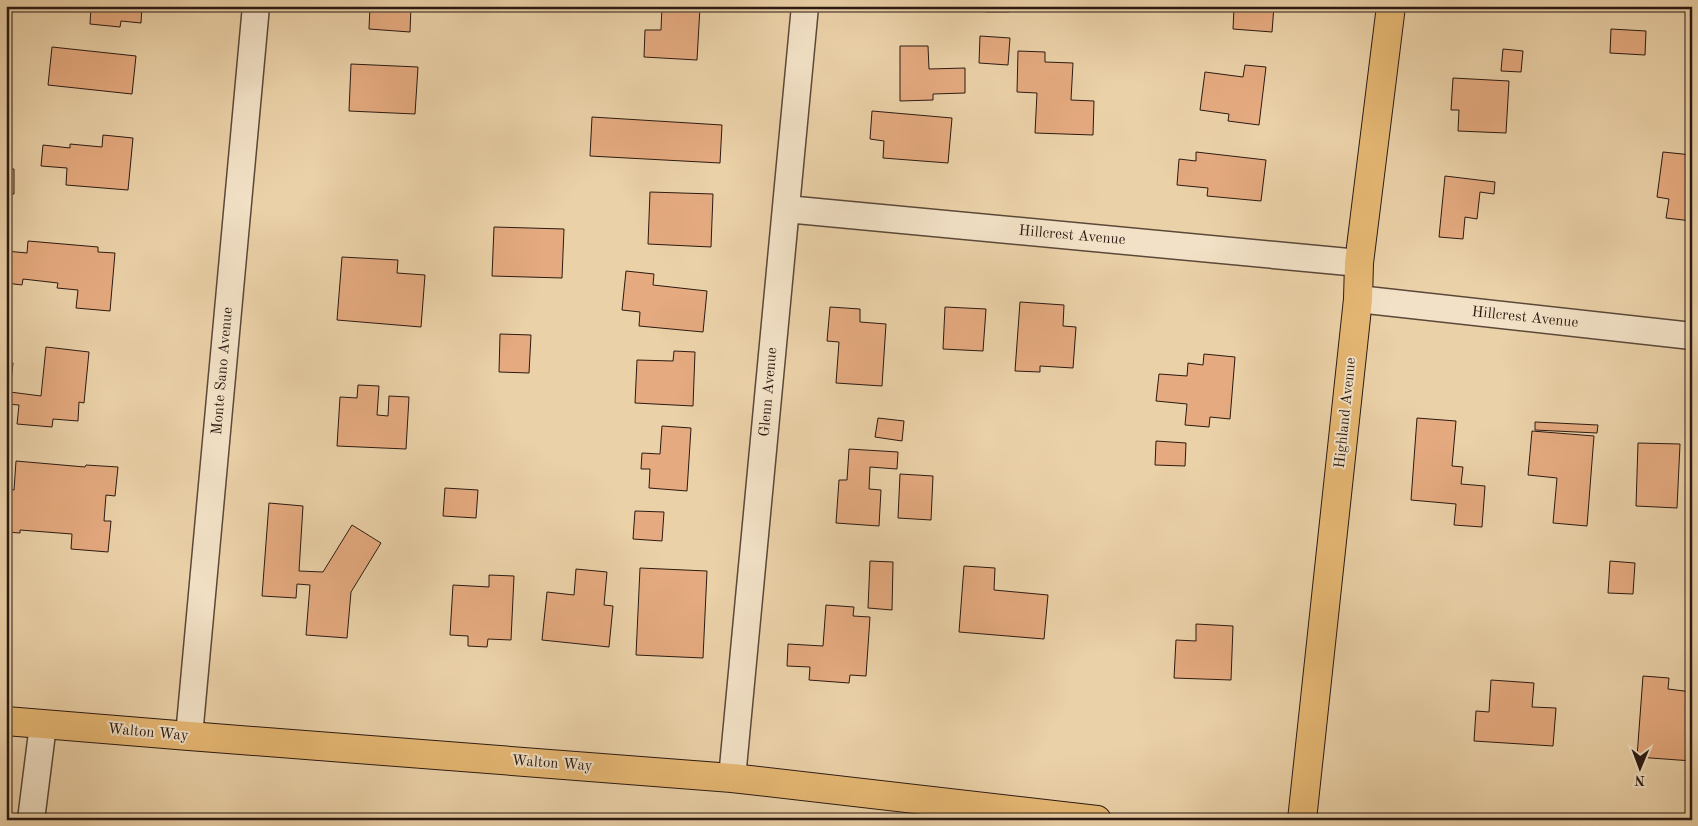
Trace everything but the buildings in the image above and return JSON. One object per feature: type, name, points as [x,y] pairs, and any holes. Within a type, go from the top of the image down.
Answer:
[{"type":"main road","name":"Highland Avenue","points":[[1302,820],[1358,299],[1359,263],[1391,6]]},
{"type":"main road","name":"Walton Way","points":[[6,720],[43,725],[732,778],[1097,820]]},
{"type":"street","name":"Monte Sano Avenue","points":[[189,736],[256,6]]},
{"type":"street","name":"Glenn Avenue","points":[[732,778],[805,6]]},
{"type":"street","name":"Hillcrest Avenue","points":[[786,208],[1359,263]]},
{"type":"street","name":"Hillcrest Avenue","points":[[1358,299],[1692,336]]},
{"type":"street","points":[[31,820],[43,725]]}]
